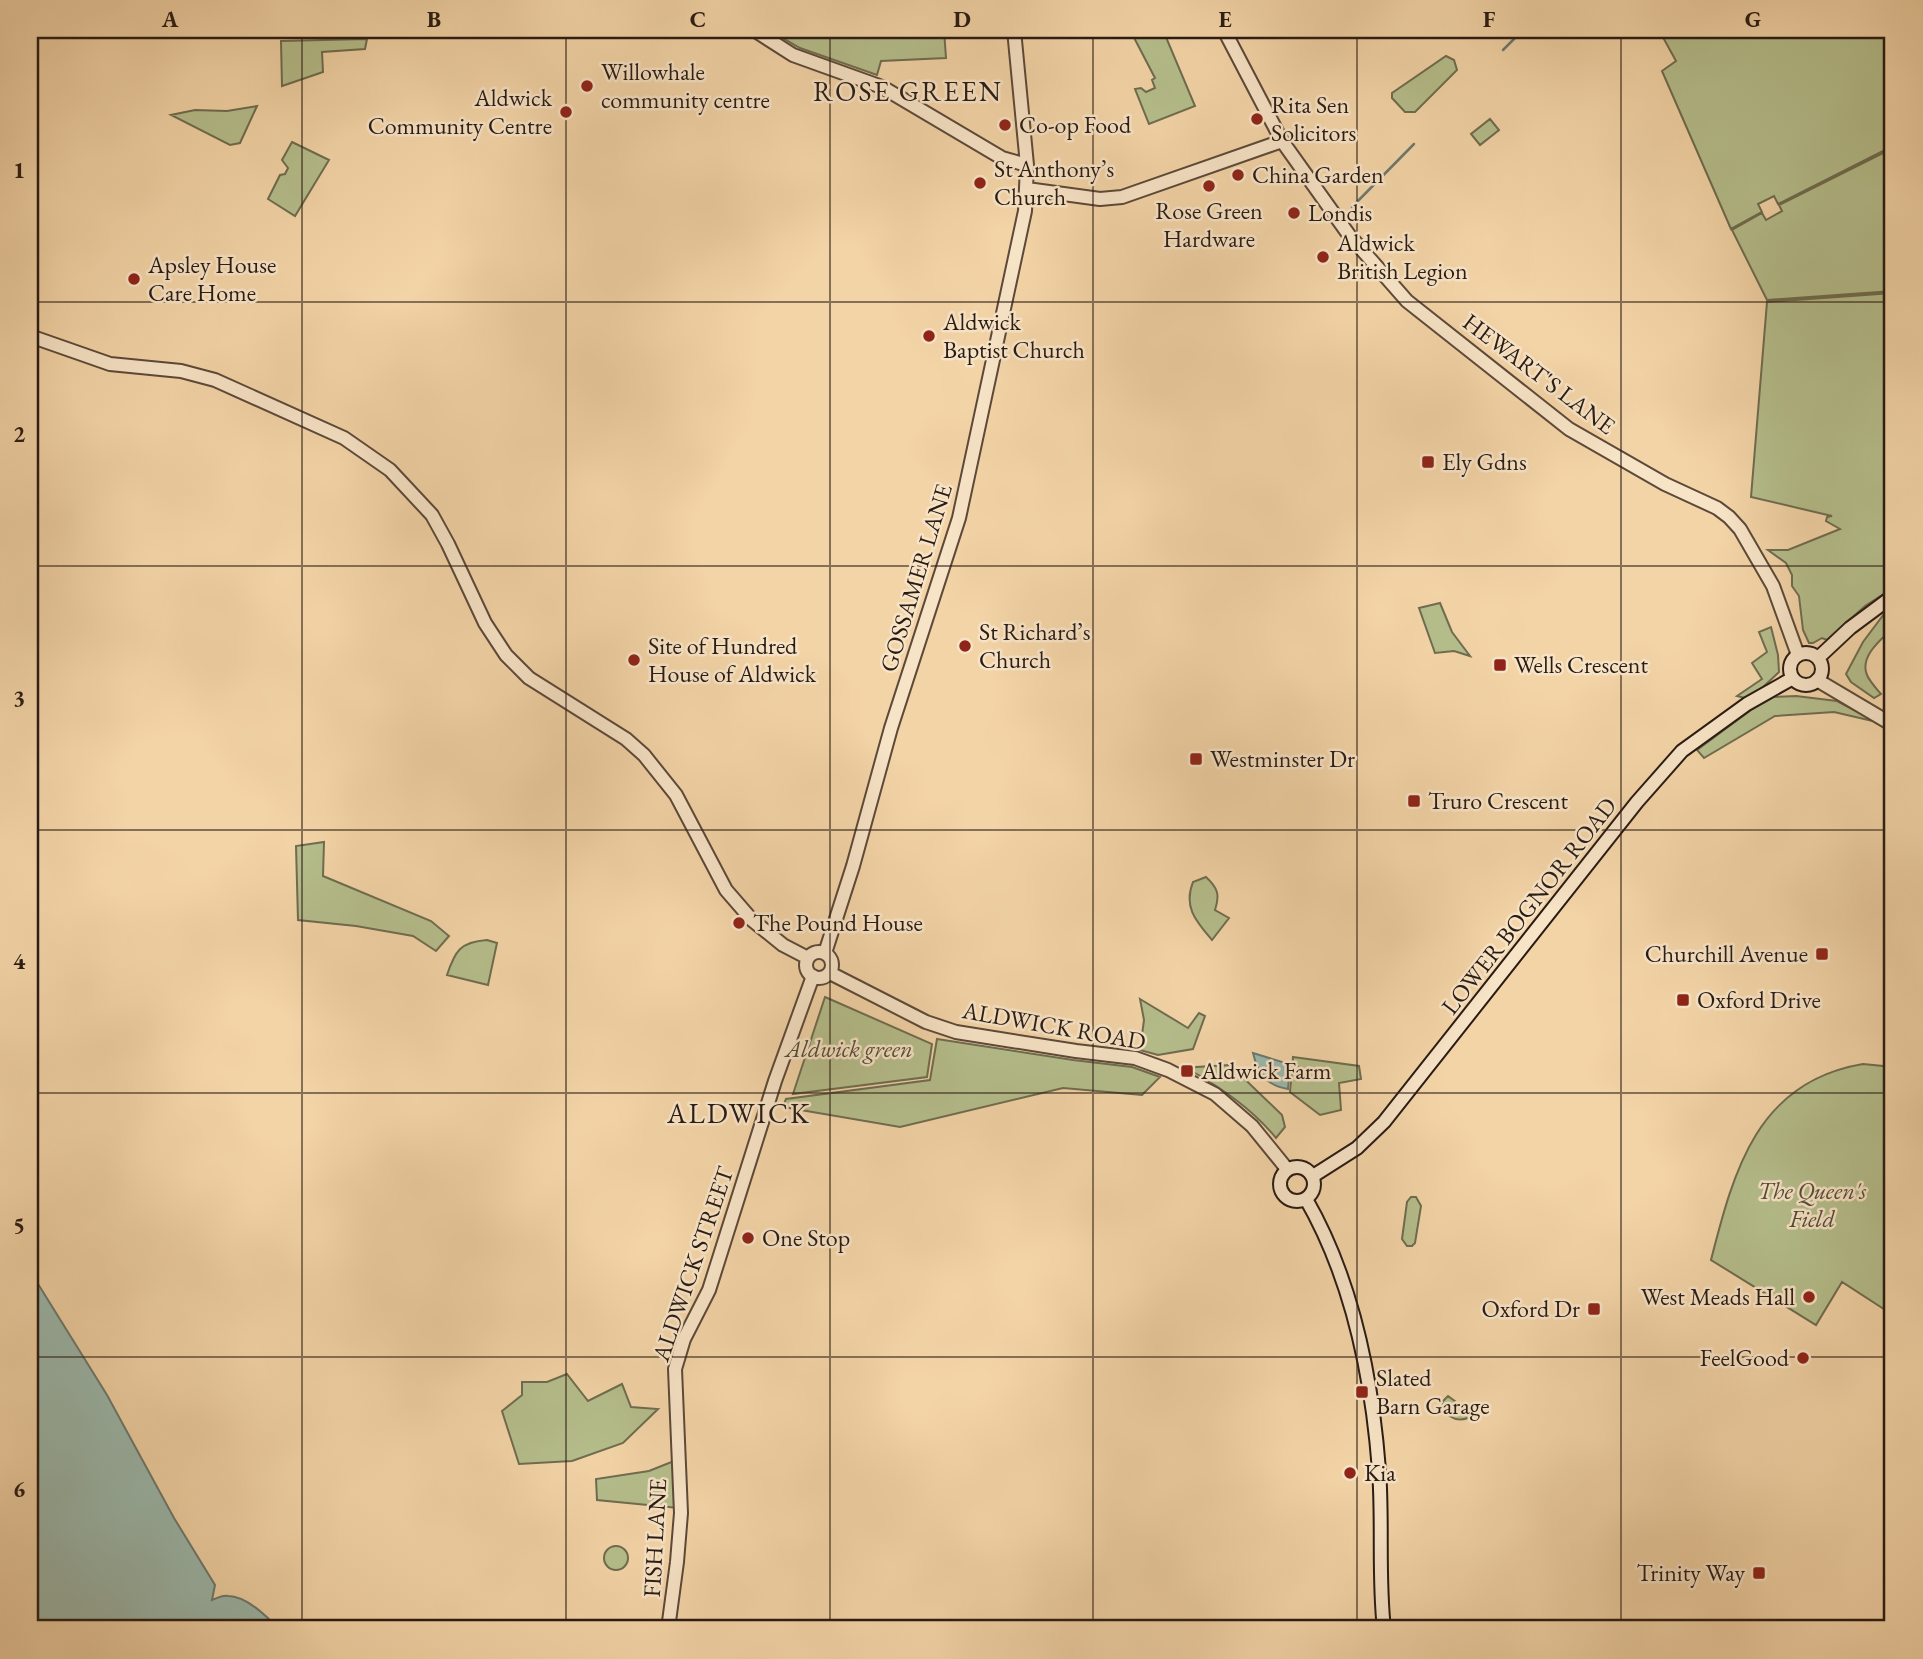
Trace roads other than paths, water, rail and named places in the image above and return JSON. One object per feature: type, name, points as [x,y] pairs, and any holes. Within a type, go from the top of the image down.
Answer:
[{"type":"street","points":[[754,30],[793,55],[882,88],[1002,158],[1027,165]]},
{"type":"street","name":"GOSSAMER LANE","points":[[825,953],[853,866],[888,738],[959,518],[1026,211],[1027,165],[1014,30]]},
{"type":"street","name":"HEWART'S LANE","points":[[1224,30],[1282,141],[1349,235],[1407,301],[1569,429],[1639,470],[1717,508],[1729,517],[1740,529],[1773,586],[1798,655]]},
{"type":"street","points":[[1027,189],[1040,193],[1100,199],[1122,197],[1282,141]]},
{"type":"street","points":[[30,336],[110,364],[181,371],[215,380],[344,438],[390,470],[432,515],[485,623],[506,655],[529,678],[626,739],[644,755],[676,795],[726,890],[752,920],[783,945],[808,958]]},
{"type":"street","points":[[1818,658],[1850,628],[1893,596]]},
{"type":"street","points":[[1808,653],[1818,658],[1822,672],[1817,680],[1808,684],[1797,682],[1793,678],[1791,663],[1798,655],[1808,653]]},
{"type":"street","name":"LOWER BOGNOR ROAD","points":[[1313,1176],[1357,1147],[1384,1122],[1637,802],[1682,751],[1747,704],[1793,678]]},
{"type":"street","points":[[1817,680],[1893,724]]},
{"type":"street","points":[[817,952],[825,953],[832,962],[830,973],[824,977],[813,976],[806,967],[808,958],[817,952]]},
{"type":"street","name":"ALDWICK ROAD","points":[[830,973],[926,1022],[956,1032],[1135,1058],[1168,1070],[1215,1094],[1252,1126],[1287,1169]]},
{"type":"street","name":"ALDWICK STREET","points":[[679,1449],[675,1369],[684,1339],[713,1279],[775,1081],[813,976]]},
{"type":"street","points":[[1302,1167],[1313,1176],[1313,1191],[1307,1199],[1297,1201],[1283,1194],[1280,1184],[1287,1169],[1302,1167]]},
{"type":"street","points":[[1307,1199],[1323,1227],[1338,1268],[1369,1393],[1379,1471],[1384,1629]]},
{"type":"street","name":"FISH LANE","points":[[668,1629],[681,1513],[679,1449]]},
{"type":"waterway","points":[[1503,50],[1523,30]]},
{"type":"waterway","points":[[1352,207],[1414,144]]},
{"type":"place","name":"Willowhale community centre","points":[[587,86]]},
{"type":"place","name":"Aldwick Community Centre","points":[[566,112]]},
{"type":"place","name":"Rita Sen Solicitors","points":[[1257,119]]},
{"type":"place","name":"Co-op Food","points":[[1005,125]]},
{"type":"place","name":"China Garden","points":[[1238,175]]},
{"type":"place","name":"St Anthony’s Church","points":[[980,183]]},
{"type":"place","name":"Rose Green Hardware","points":[[1209,186]]},
{"type":"place","name":"Londis","points":[[1294,213]]},
{"type":"place","name":"Aldwick British Legion","points":[[1323,257]]},
{"type":"place","name":"Apsley House Care Home","points":[[134,279]]},
{"type":"place","name":"Aldwick Baptist Church","points":[[929,336]]},
{"type":"place","name":"Ely Gdns","points":[[1428,462]]},
{"type":"place","name":"St Richard’s Church","points":[[965,646]]},
{"type":"place","name":"Site of Hundred House of Aldwick","points":[[634,660]]},
{"type":"place","name":"Wells Crescent","points":[[1500,665]]},
{"type":"place","name":"Westminster Dr","points":[[1196,759]]},
{"type":"place","name":"Truro Crescent","points":[[1414,801]]},
{"type":"place","name":"The Pound House","points":[[739,923]]},
{"type":"place","name":"Churchill Avenue","points":[[1822,954]]},
{"type":"place","name":"Oxford Drive","points":[[1683,1000]]},
{"type":"place","name":"Aldwick Farm","points":[[1187,1071]]},
{"type":"place","name":"One Stop","points":[[748,1238]]},
{"type":"place","name":"West Meads Hall","points":[[1809,1297]]},
{"type":"place","name":"Oxford Dr","points":[[1594,1309]]},
{"type":"place","name":"FeelGood","points":[[1803,1358]]},
{"type":"place","name":"Slated Barn Garage","points":[[1362,1392]]},
{"type":"place","name":"Kia","points":[[1350,1473]]},
{"type":"place","name":"Trinity Way","points":[[1759,1573]]},
{"type":"district","name":"ROSE GREEN","points":[[908,91]]},
{"type":"district","name":"ALDWICK","points":[[739,1113]]},
{"type":"park label","name":"Aldwick green","points":[[849,1049]]},
{"type":"park label","name":"The Queen's Field","points":[[1812,1205]]}]
